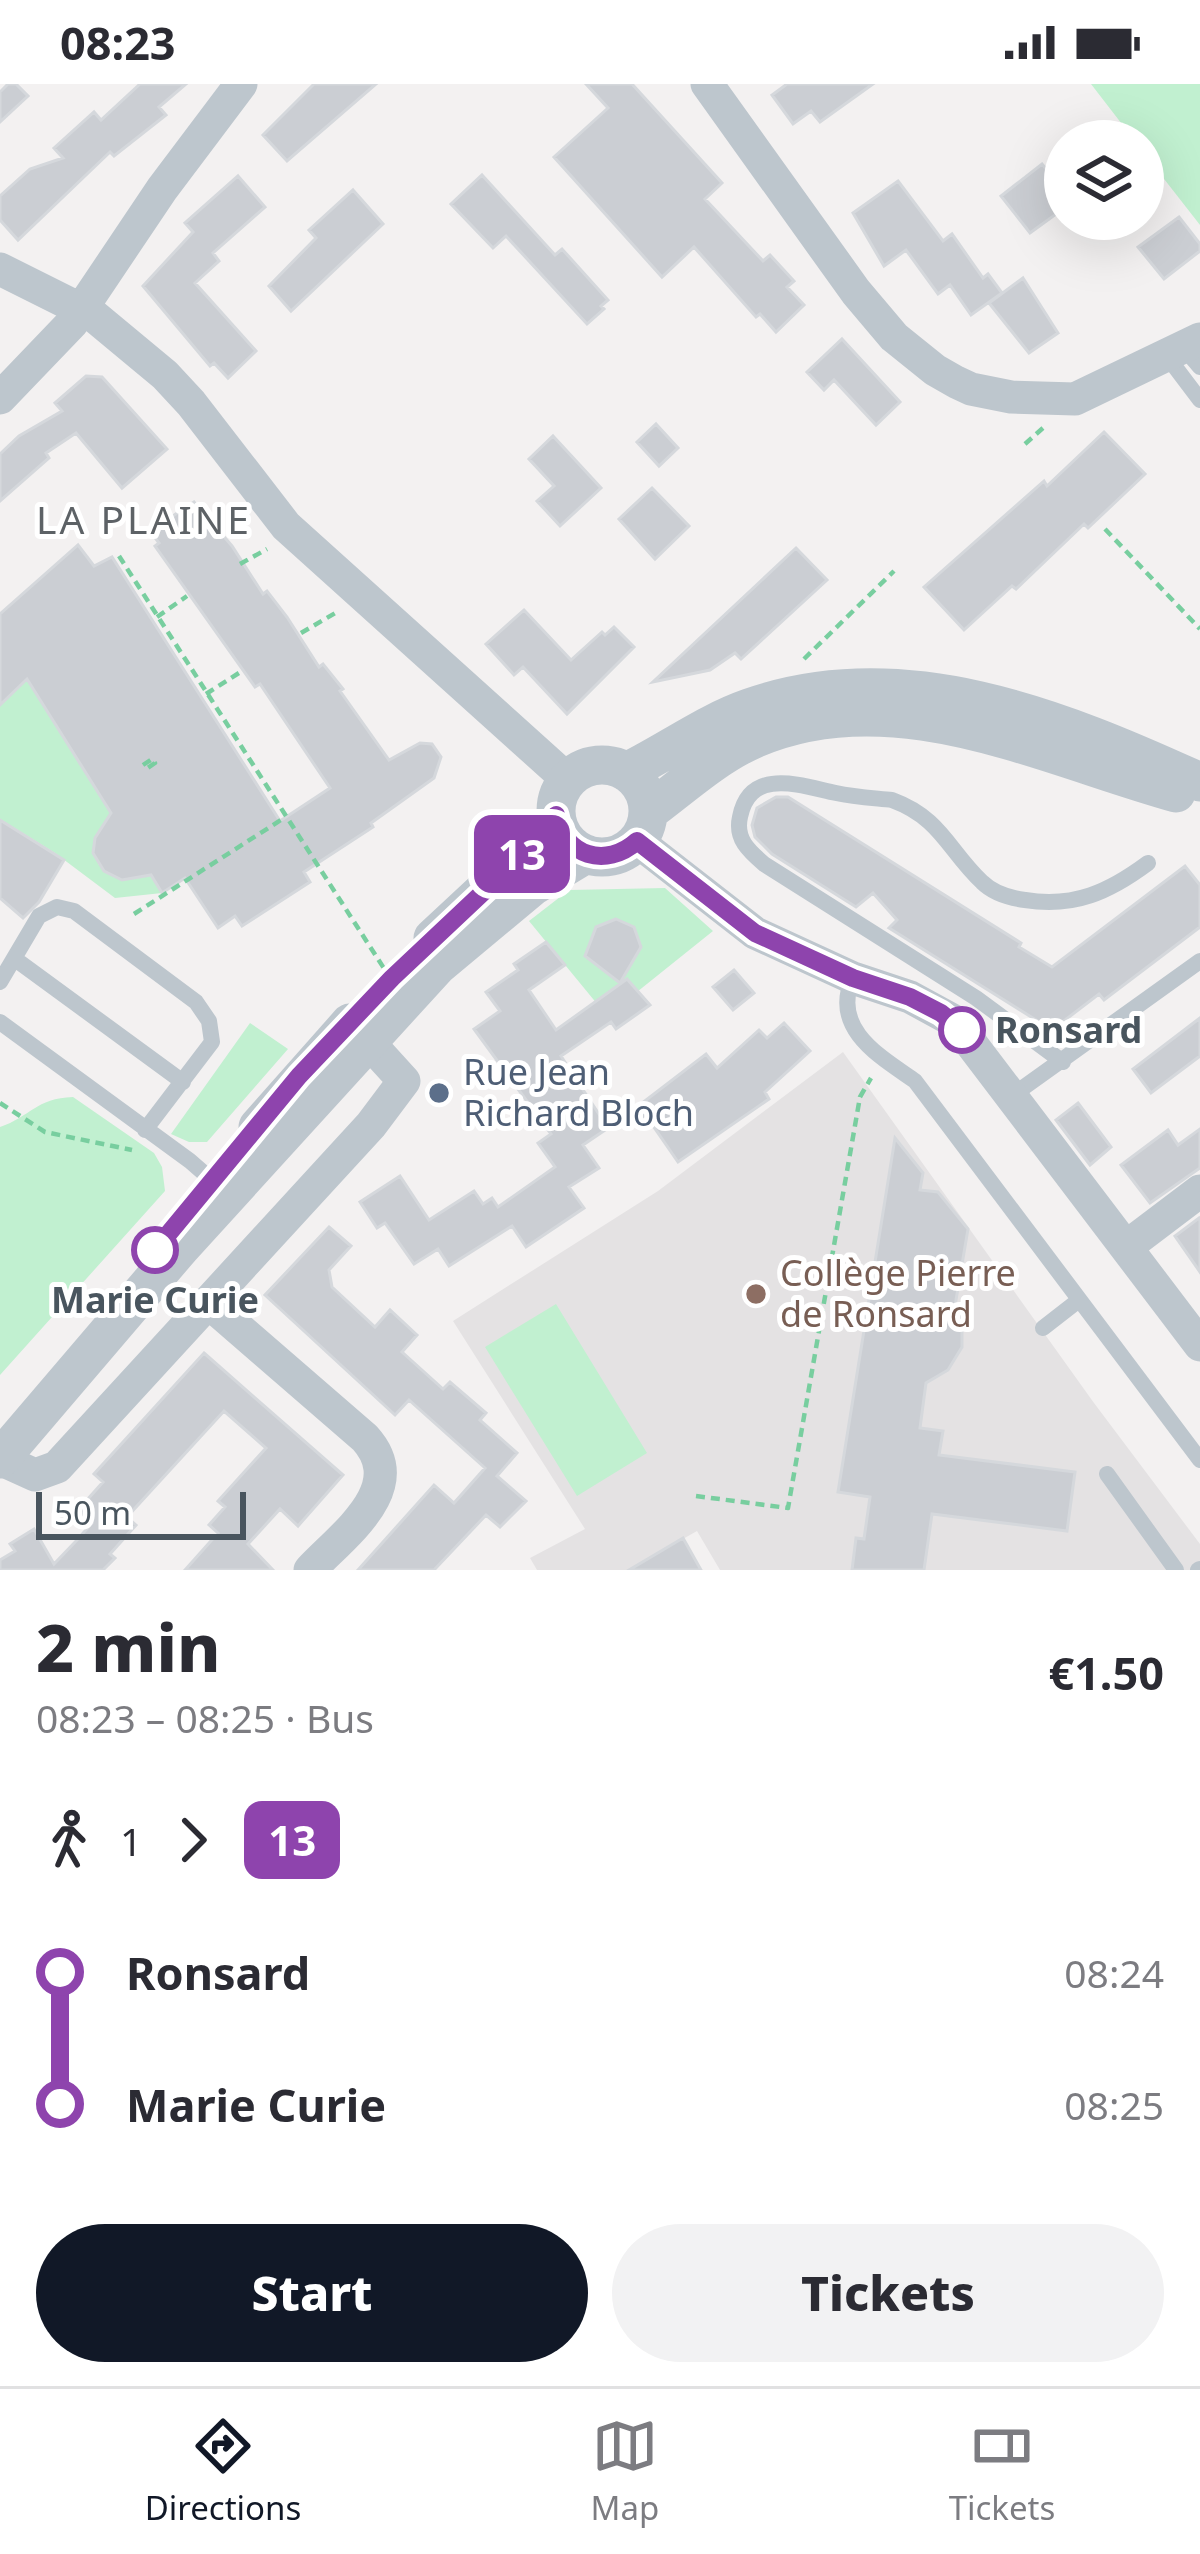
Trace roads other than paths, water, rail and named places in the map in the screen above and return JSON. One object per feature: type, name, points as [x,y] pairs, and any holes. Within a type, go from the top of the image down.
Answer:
[{"type":"street","points":[[0,398],[80,310],[162,188],[241,84]]},
{"type":"street","points":[[706,84],[856,292],[895,337],[934,370],[971,389],[1011,397],[1075,399],[1187,352]]},
{"type":"street","points":[[0,269],[94,316],[165,375],[286,526],[562,798],[562,836],[586,854]]},
{"type":"street","points":[[626,772],[750,707],[828,688],[887,686],[944,692],[1029,714],[1200,782]]},
{"type":"street","points":[[359,1032],[404,1082],[370,1125],[49,1473],[35,1474],[0,1459],[222,1188],[299,1076],[359,1032],[533,886],[586,854],[615,855],[721,757],[758,737],[835,720],[872,718],[957,726],[1200,800]]},
{"type":"street","points":[[359,1032],[392,978],[547,832],[562,798],[595,766],[626,772],[641,787],[642,827],[755,933],[853,978],[910,997],[954,1022],[1200,1345]]},
{"type":"street","points":[[0,1425],[222,1188]]},
{"type":"street","points":[[1126,1247],[1200,1191]]},
{"type":"street","points":[[208,1302],[364,1438],[379,1459],[379,1494],[310,1570]]},
{"type":"lane","points":[[1187,352],[1200,400]]},
{"type":"lane","points":[[1063,1062],[976,998],[764,864],[742,842],[743,807],[755,792],[781,781],[892,800],[909,806],[939,829],[988,888],[1024,900],[1058,903],[1091,897],[1148,863]]},
{"type":"lane","points":[[0,982],[39,916],[57,907],[74,911],[196,1002],[208,1021],[212,1042],[145,1130]]},
{"type":"lane","points":[[15,959],[183,1082]]},
{"type":"lane","points":[[1013,1095],[1200,961]]},
{"type":"lane","points":[[853,978],[847,990],[853,1027],[863,1045],[915,1082],[1200,1460]]},
{"type":"lane","points":[[0,1022],[222,1188]]},
{"type":"lane","points":[[1043,1328],[1079,1300]]},
{"type":"lane","points":[[1107,1474],[1176,1570]]},
{"type":"place","name":"Ronsard","points":[[962,1030]]},
{"type":"place","name":"Rue Jean Richard Bloch","points":[[439,1093]]},
{"type":"place","name":"Marie Curie","points":[[155,1250]]},
{"type":"place","name":"Collège Pierre de Ronsard","points":[[756,1294]]},
{"type":"district","name":"LA PLAINE","points":[[144,520]]}]
